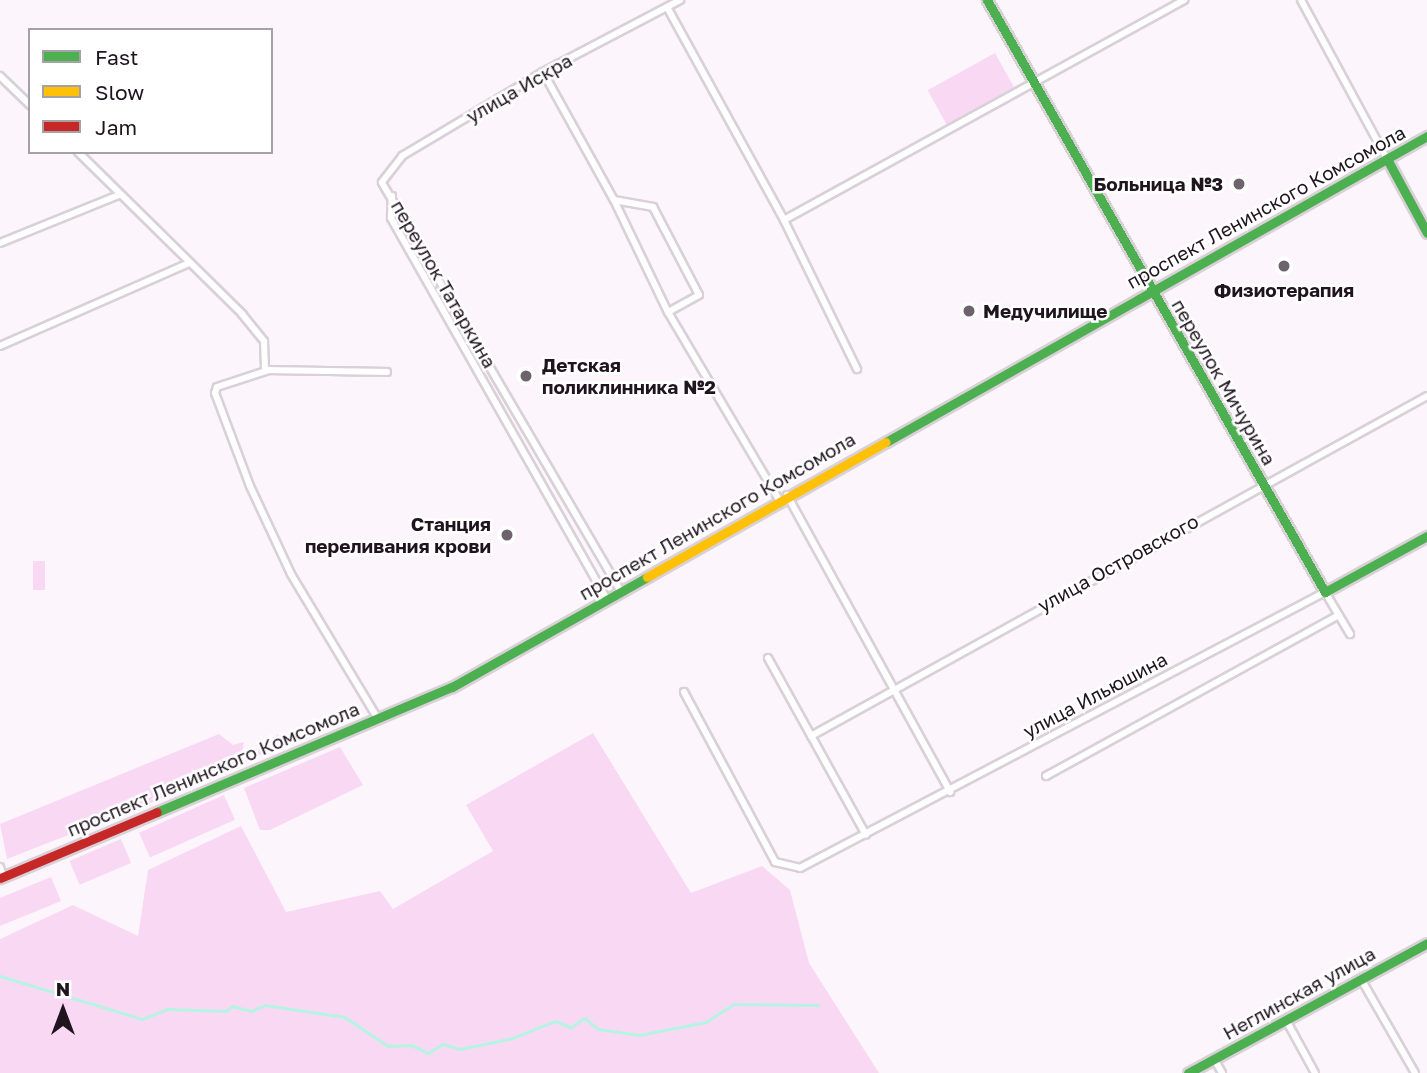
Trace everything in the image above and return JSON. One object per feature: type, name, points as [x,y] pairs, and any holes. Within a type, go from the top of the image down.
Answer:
[{"type":"main road","name":"переулок Мичурина","points":[[987,0],[1151,292],[1325,592]]},
{"type":"main road","name":"проспект Ленинского Комсомола","points":[[2,877],[378,719],[483,671],[620,590],[1427,136]]},
{"type":"main road","points":[[1387,159],[1427,233]]},
{"type":"main road","name":"улица Ильюшина","points":[[1325,592],[1427,536]]},
{"type":"main road","name":"Неглинская улица","points":[[1188,1073],[1427,943]]},
{"type":"street","name":"улица Искра","points":[[393,194],[382,182],[402,156],[543,72],[680,0]]},
{"type":"street","points":[[785,220],[1035,85],[1184,0]]},
{"type":"street","points":[[1301,0],[1387,159]]},
{"type":"street","points":[[667,7],[785,220],[858,369]]},
{"type":"street","points":[[543,72],[614,200],[668,312],[783,498],[950,792]]},
{"type":"street","points":[[0,76],[28,103]]},
{"type":"street","points":[[80,154],[187,264],[242,314],[264,341],[265,371]]},
{"type":"street","name":"переулок Татаркина","points":[[393,194],[620,590]]},
{"type":"street","name":"переулок Татаркина","points":[[393,194],[391,218],[606,598]]},
{"type":"street","points":[[0,243],[119,195]]},
{"type":"street","points":[[614,200],[653,207],[699,295],[668,312]]},
{"type":"street","points":[[0,346],[187,264]]},
{"type":"street","points":[[378,719],[291,574],[217,401],[217,387],[265,371],[387,372]]},
{"type":"street","name":"улица Островского","points":[[811,736],[891,688],[1262,483],[1427,396]]},
{"type":"street","name":"переулок Мичурина","points":[[1325,592],[1350,634]]},
{"type":"street","name":"улица Ильюшина","points":[[684,692],[775,862],[800,869],[1325,592]]},
{"type":"street","points":[[1046,776],[1339,615]]},
{"type":"street","points":[[768,658],[866,835]]},
{"type":"street","points":[[0,867],[2,877]]},
{"type":"street","points":[[1361,979],[1415,1073]]},
{"type":"street","points":[[1286,1020],[1315,1073]]},
{"type":"street","points":[[1214,1059],[1222,1073]]},
{"type":"shaded area","points":[[995,53],[1014,87],[947,124],[928,90]]},
{"type":"shaded area","points":[[33,561],[45,561],[45,590],[33,590]]},
{"type":"shaded area","points":[[593,733],[691,893],[762,866],[790,890],[809,963],[879,1073],[0,1073],[0,939],[73,905],[138,936],[148,870],[241,826],[286,912],[380,891],[393,909],[493,851],[466,805]]},
{"type":"shaded area","points":[[219,734],[233,745],[244,742],[239,768],[7,859],[0,824]]},
{"type":"shaded area","points":[[278,735],[287,744],[257,756],[260,744]]},
{"type":"shaded area","points":[[340,747],[363,785],[270,830],[260,830],[244,788]]},
{"type":"shaded area","points":[[224,795],[235,820],[150,857],[139,833]]},
{"type":"shaded area","points":[[121,839],[131,863],[80,885],[69,861]]},
{"type":"shaded area","points":[[51,877],[61,901],[0,926],[0,898]]},
{"type":"waterway","points":[[0,976],[142,1019],[168,1009],[225,1011],[233,1006],[251,1011],[265,1005],[345,1017],[388,1046],[411,1045],[428,1053],[443,1044],[460,1049],[513,1038],[555,1021],[571,1027],[585,1018],[598,1029],[639,1035],[706,1022],[734,1004],[818,1005]]},
{"type":"traffic: fast","points":[[987,0],[1325,592],[1427,536]]},
{"type":"traffic: fast","points":[[886,442],[1427,136]]},
{"type":"traffic: fast","points":[[1387,159],[1427,233]]},
{"type":"traffic: fast","points":[[157,812],[452,687],[647,577]]},
{"type":"traffic: fast","points":[[1188,1073],[1427,943]]},
{"type":"traffic: slow","points":[[647,577],[886,442]]},
{"type":"traffic: jam","points":[[0,878],[157,812]]},
{"type":"place","name":"Больница №3","points":[[1239,184]]},
{"type":"place","name":"Физиотерапия","points":[[1284,266]]},
{"type":"place","name":"Медучилище","points":[[969,311]]},
{"type":"place","name":"Детская поликлинника №2","points":[[526,376]]},
{"type":"place","name":"Станция переливания крови","points":[[507,535]]}]
